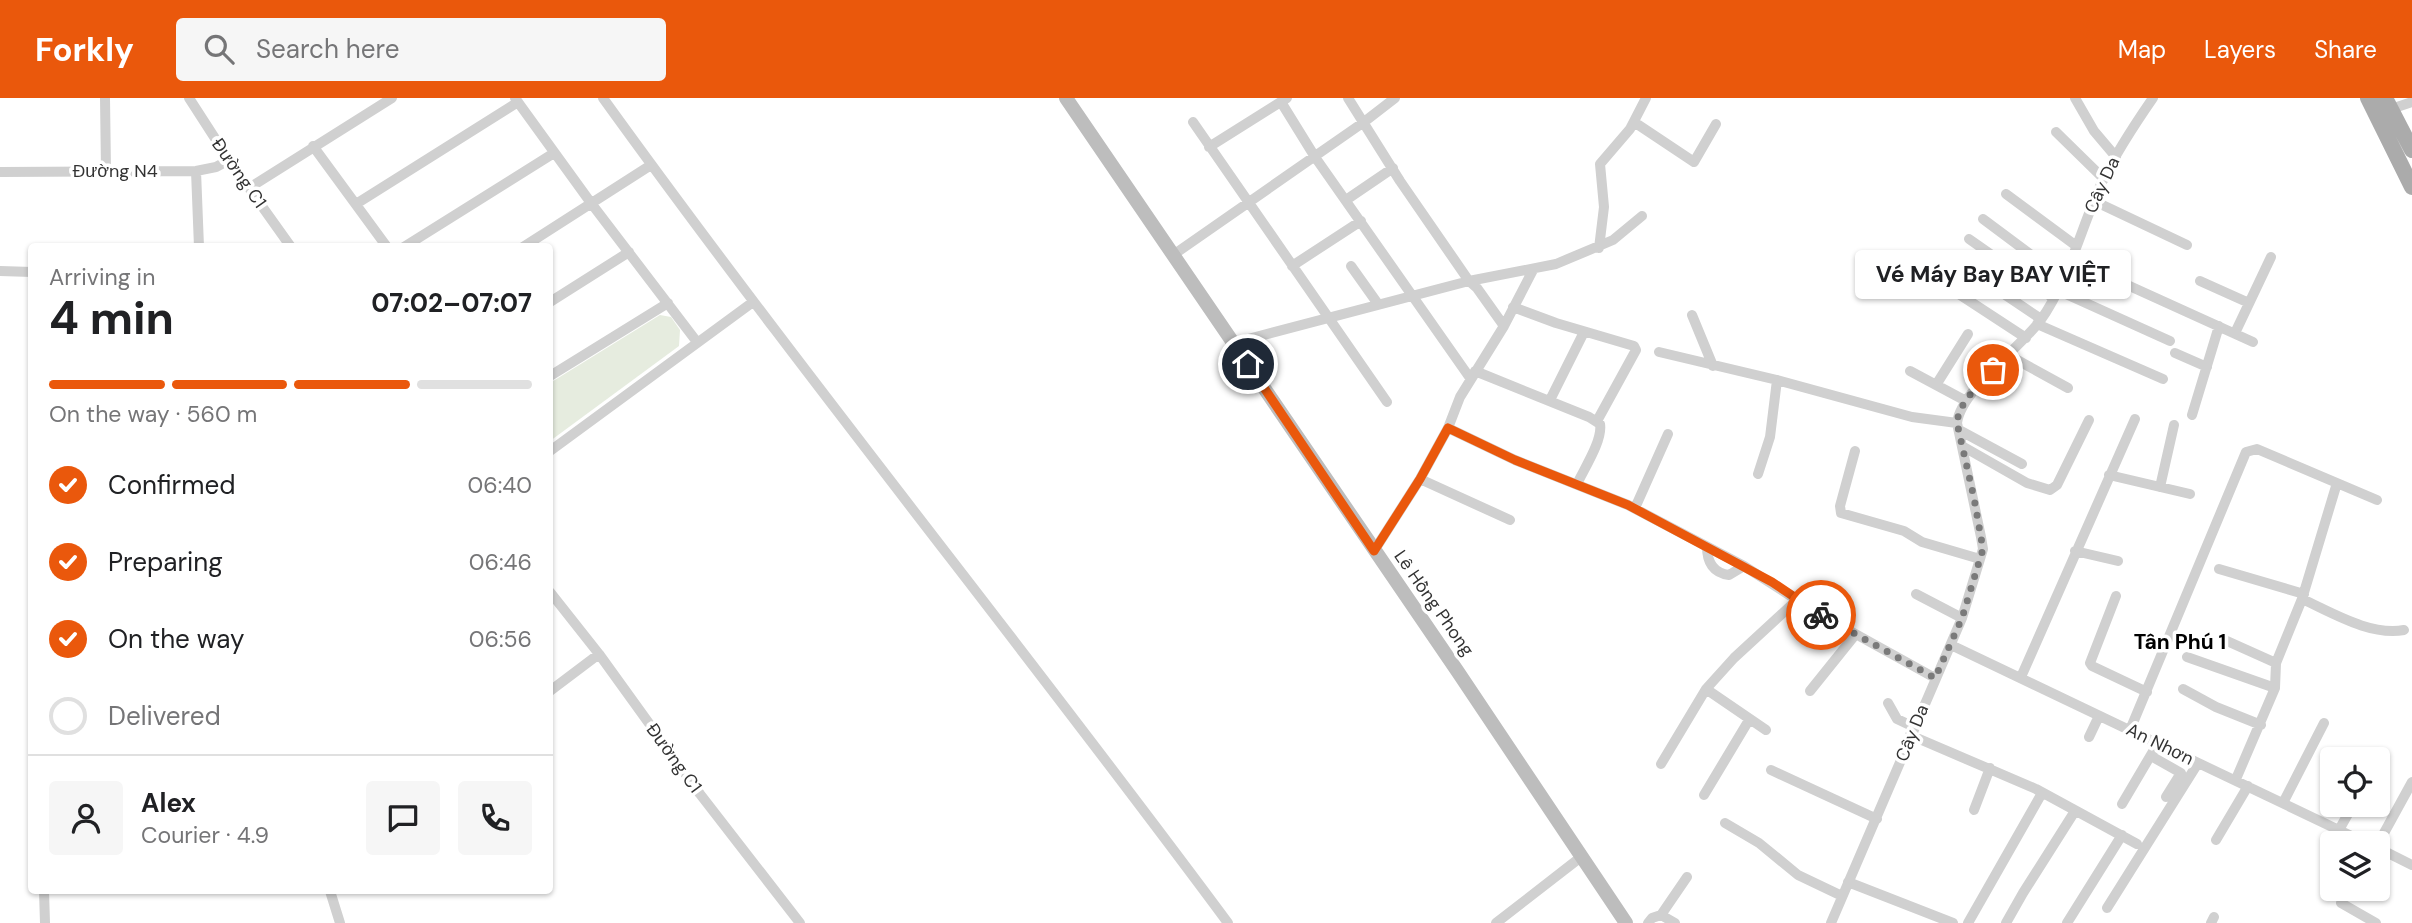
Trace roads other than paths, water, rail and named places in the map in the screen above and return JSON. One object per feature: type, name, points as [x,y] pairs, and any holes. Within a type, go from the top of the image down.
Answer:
[{"type":"main road","name":"Lê Hồng Phong","points":[[1066,98],[1626,923]]},
{"type":"main road","points":[[2368,98],[2412,187]]},
{"type":"main road","points":[[2388,103],[2412,150]]},
{"type":"street","points":[[105,98],[106,171]]},
{"type":"street","name":"Đường C1","points":[[189,98],[288,243]]},
{"type":"street","points":[[249,188],[392,98]]},
{"type":"street","points":[[603,98],[753,302],[896,485],[1068,714],[1131,791],[1228,923]]},
{"type":"street","points":[[1348,98],[1400,181],[1469,281],[1504,326]]},
{"type":"street","points":[[1172,255],[1315,157],[1395,98]]},
{"type":"street","points":[[1599,248],[1604,207],[1600,163],[1634,122],[1646,98]]},
{"type":"street","points":[[2075,98],[2094,131],[2116,157]]},
{"type":"street","name":"Cây Da","points":[[1831,923],[1951,645],[1980,559],[1982,537],[1958,427],[1959,411],[2039,322],[2055,294],[2104,179],[2154,98]]},
{"type":"street","points":[[356,204],[516,100],[697,342]]},
{"type":"street","points":[[1209,147],[1284,100],[1315,157],[1472,374],[1550,400],[1597,421],[1601,427],[1600,434],[1577,484]]},
{"type":"street","points":[[2388,103],[2412,102]]},
{"type":"street","points":[[1193,122],[1387,402]]},
{"type":"street","points":[[1634,122],[1694,162],[1716,124]]},
{"type":"street","points":[[2056,132],[2104,179]]},
{"type":"street","points":[[313,146],[384,243]]},
{"type":"street","points":[[410,243],[554,153]]},
{"type":"street","name":"Đường N4","points":[[0,172],[196,171],[216,167],[229,160]]},
{"type":"street","points":[[529,243],[652,165]]},
{"type":"street","points":[[1346,201],[1393,168]]},
{"type":"street","points":[[196,171],[199,243]]},
{"type":"street","points":[[2006,194],[2076,245]]},
{"type":"street","points":[[2094,201],[2187,245]]},
{"type":"street","points":[[1233,343],[1469,281],[1533,270],[1570,260],[1613,240],[1642,216]]},
{"type":"street","points":[[1983,219],[2062,278]]},
{"type":"street","points":[[1292,266],[1361,220]]},
{"type":"street","points":[[1969,239],[2055,294],[2170,341]]},
{"type":"street","points":[[553,300],[629,252]]},
{"type":"street","points":[[2235,333],[2271,257]]},
{"type":"street","points":[[2070,259],[2253,342]]},
{"type":"street","points":[[1955,261],[2039,322],[2163,379]]},
{"type":"street","points":[[1351,266],[1378,304]]},
{"type":"street","points":[[1374,551],[1420,479],[1448,428],[1472,374],[1504,326],[1533,270]]},
{"type":"street","points":[[0,271],[28,272]]},
{"type":"street","points":[[2200,281],[2249,303]]},
{"type":"street","points":[[1945,285],[2025,338]]},
{"type":"street","points":[[553,449],[753,302]]},
{"type":"street","points":[[553,374],[668,303]]},
{"type":"street","points":[[1513,307],[1584,332],[1631,344],[1636,349],[1597,421]]},
{"type":"street","points":[[1692,314],[1713,366]]},
{"type":"street","points":[[2192,415],[2220,326]]},
{"type":"street","points":[[1550,400],[1584,332]]},
{"type":"street","points":[[1936,385],[1968,334]]},
{"type":"street","points":[[1659,352],[1958,427],[2022,464]]},
{"type":"street","points":[[2175,353],[2207,367]]},
{"type":"street","points":[[2008,355],[2068,388]]},
{"type":"street","points":[[1910,371],[1966,401]]},
{"type":"street","points":[[1758,474],[1770,437],[1777,380]]},
{"type":"street","points":[[2021,677],[2135,419]]},
{"type":"street","points":[[1962,446],[2027,483],[2050,491],[2057,485],[2089,420]]},
{"type":"street","points":[[2160,487],[2174,425]]},
{"type":"street","points":[[1448,428],[1515,460],[1634,508],[1744,566],[1855,635],[1935,678]]},
{"type":"street","points":[[1634,508],[1668,434]]},
{"type":"street","points":[[2130,730],[2246,452],[2257,449],[2377,500]]},
{"type":"street","points":[[1855,451],[1840,506],[1841,513],[1904,531],[1922,542],[1980,559]]},
{"type":"street","points":[[2109,475],[2190,494]]},
{"type":"street","points":[[1420,479],[1510,520]]},
{"type":"street","points":[[2236,779],[2275,688],[2276,663],[2303,597],[2337,483]]},
{"type":"street","points":[[1707,547],[1710,563],[1722,574],[1729,575],[1744,566]]},
{"type":"street","points":[[2075,551],[2118,561]]},
{"type":"street","points":[[2219,569],[2303,597],[2362,625],[2394,632],[2404,630]]},
{"type":"street","points":[[1916,594],[1962,618]]},
{"type":"street","name":"Đường C1","points":[[553,596],[800,923]]},
{"type":"street","points":[[2116,596],[2090,663],[2147,692]]},
{"type":"street","points":[[1661,764],[1706,689],[1734,658],[1797,600]]},
{"type":"street","points":[[1810,691],[1855,635]]},
{"type":"street","points":[[2227,641],[2276,663]]},
{"type":"street","name":"An Nhơn","points":[[1951,645],[2339,830]]},
{"type":"street","points":[[553,689],[599,654]]},
{"type":"street","points":[[2187,657],[2275,688]]},
{"type":"street","points":[[1706,689],[1766,730]]},
{"type":"street","points":[[2183,689],[2216,707],[2261,725]]},
{"type":"street","points":[[1888,703],[1896,719],[1912,731],[2042,793],[2137,844]]},
{"type":"street","points":[[2089,737],[2099,716]]},
{"type":"street","points":[[1704,795],[1749,720]]},
{"type":"street","points":[[2283,803],[2324,723]]},
{"type":"street","points":[[2122,804],[2158,743]]},
{"type":"street","points":[[2151,756],[2181,773],[2166,797]]},
{"type":"street","points":[[2107,908],[2198,763]]},
{"type":"street","points":[[1974,810],[1990,768]]},
{"type":"street","points":[[1771,770],[1877,819]]},
{"type":"street","points":[[2386,831],[2412,782]]},
{"type":"street","points":[[2216,841],[2248,786]]},
{"type":"street","points":[[1968,923],[2042,793]]},
{"type":"street","points":[[2006,923],[2075,811]]},
{"type":"street","points":[[2339,830],[2346,817]]},
{"type":"street","points":[[1725,822],[1759,843],[1798,875],[1842,896]]},
{"type":"street","points":[[2067,923],[2122,835]]},
{"type":"street","points":[[2390,853],[2412,865]]},
{"type":"street","points":[[1496,923],[1581,857]]},
{"type":"street","points":[[1648,923],[1661,915],[1687,877]]},
{"type":"street","points":[[1848,882],[1953,923]]},
{"type":"street","points":[[44,894],[45,923]]},
{"type":"street","points":[[331,894],[340,923]]},
{"type":"street","points":[[2342,903],[2369,921]]},
{"type":"street","points":[[1661,915],[1675,923]]},
{"type":"place","name":"Vé Máy Bay BAY VIỆT","points":[[1993,370]]},
{"type":"district","name":"Tân Phú 1","points":[[2180,642]]}]
